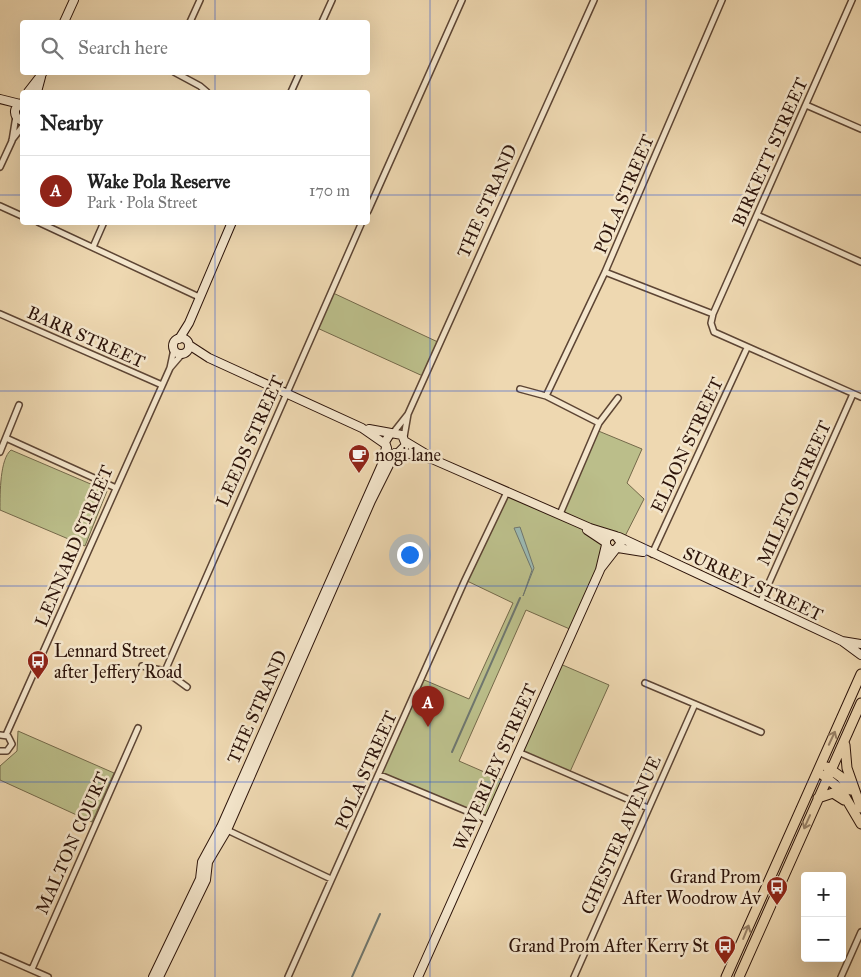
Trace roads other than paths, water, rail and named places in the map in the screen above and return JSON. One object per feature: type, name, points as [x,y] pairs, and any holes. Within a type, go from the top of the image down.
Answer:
[{"type":"main road","points":[[726,977],[861,674]]},
{"type":"main road","points":[[739,977],[861,703]]},
{"type":"main road","points":[[847,735],[845,760],[856,808]]},
{"type":"main road","points":[[821,763],[829,773],[850,788],[861,824]]},
{"type":"main road","points":[[817,772],[829,773]]},
{"type":"main road","points":[[818,798],[836,793],[856,808]]},
{"type":"street","points":[[65,20],[74,0]]},
{"type":"street","points":[[191,20],[200,0]]},
{"type":"street","points":[[323,20],[332,0]]},
{"type":"street","points":[[370,207],[462,0]]},
{"type":"street","name":"THE STRAND","points":[[152,977],[200,879],[202,862],[224,828],[383,462],[386,445],[392,433],[408,414],[594,0]]},
{"type":"street","name":"POLA STREET","points":[[546,396],[605,272],[722,0]]},
{"type":"street","name":"BIRKETT STREET","points":[[713,314],[852,0]]},
{"type":"street","points":[[29,90],[41,75]]},
{"type":"street","points":[[38,90],[41,75]]},
{"type":"street","points":[[180,75],[205,90]]},
{"type":"street","points":[[292,90],[299,75]]},
{"type":"street","points":[[0,100],[20,103]]},
{"type":"street","points":[[0,100],[18,116],[12,141]]},
{"type":"street","points":[[806,105],[861,129]]},
{"type":"street","points":[[0,167],[12,141],[20,130]]},
{"type":"street","points":[[0,206],[20,215]]},
{"type":"street","points":[[757,216],[861,262]]},
{"type":"street","points":[[45,225],[199,297]]},
{"type":"street","points":[[93,247],[103,225]]},
{"type":"street","name":"LENNARD STREET","points":[[0,751],[7,751],[11,746],[10,738],[3,735],[56,627],[170,368],[174,343],[179,339],[189,323],[231,225]]},
{"type":"street","name":"LEEDS STREET","points":[[164,671],[361,225]]},
{"type":"street","points":[[605,272],[713,314],[711,323],[714,332],[861,398]]},
{"type":"street","name":"BARR STREET","points":[[0,314],[162,385]]},
{"type":"street","name":"LENNARD STREET","points":[[170,368],[189,350],[189,323]]},
{"type":"street","points":[[179,339],[188,343],[208,358],[362,428],[398,452]]},
{"type":"street","name":"ELDON STREET","points":[[652,554],[747,348]]},
{"type":"street","points":[[174,349],[178,354],[208,358]]},
{"type":"street","points":[[520,389],[546,396],[600,423]]},
{"type":"street","name":"MILETO STREET","points":[[760,603],[853,394]]},
{"type":"street","points":[[560,514],[600,423],[618,398]]},
{"type":"street","points":[[0,452],[19,404]]},
{"type":"street","name":"THE STRAND","points":[[159,977],[206,880],[208,862],[371,501],[405,440],[408,414]]},
{"type":"street","points":[[362,428],[392,433]]},
{"type":"street","name":"SURREY STREET","points":[[392,433],[400,433],[405,440],[432,459],[614,536],[842,642],[861,655]]},
{"type":"street","points":[[6,438],[116,488]]},
{"type":"street","name":"SURREY STREET","points":[[398,452],[432,459]]},
{"type":"street","name":"POLA STREET","points":[[288,977],[331,878],[380,775],[465,580],[507,492]]},
{"type":"street","name":"SURREY STREET","points":[[578,522],[606,544],[610,550],[617,549],[652,554]]},
{"type":"street","points":[[606,544],[614,536],[621,543],[617,549]]},
{"type":"street","name":"WAVERLEY STREET","points":[[418,977],[600,570],[606,544]]},
{"type":"street","name":"WAVERLEY STREET","points":[[600,570],[617,549]]},
{"type":"street","name":"SURREY STREET","points":[[842,642],[861,644]]},
{"type":"street","points":[[142,666],[164,671],[188,686]]},
{"type":"street","points":[[645,683],[761,732]]},
{"type":"street","name":"CHESTER AVENUE","points":[[574,977],[695,704]]},
{"type":"street","name":"MALTON COURT","points":[[32,970],[138,728]]},
{"type":"street","points":[[518,752],[648,808]]},
{"type":"street","points":[[380,775],[488,820]]},
{"type":"street","points":[[224,828],[331,878]]},
{"type":"street","points":[[841,977],[861,932]]},
{"type":"street","points":[[0,956],[48,977]]},
{"type":"water","points":[[520,527],[534,568],[523,596],[532,570],[514,528]]},
{"type":"waterway","points":[[452,752],[520,598]]},
{"type":"waterway","points":[[352,977],[380,914]]},
{"type":"place","name":"nogi lane","points":[[359,474]]},
{"type":"place","name":"Lennard Street after Jeffery Road","points":[[38,680]]},
{"type":"place","name":"Wake Pola Reserve","points":[[428,727]]},
{"type":"place","name":"Grand Prom After Woodrow Av","points":[[777,906]]},
{"type":"place","name":"Grand Prom After Kerry St","points":[[725,965]]}]
